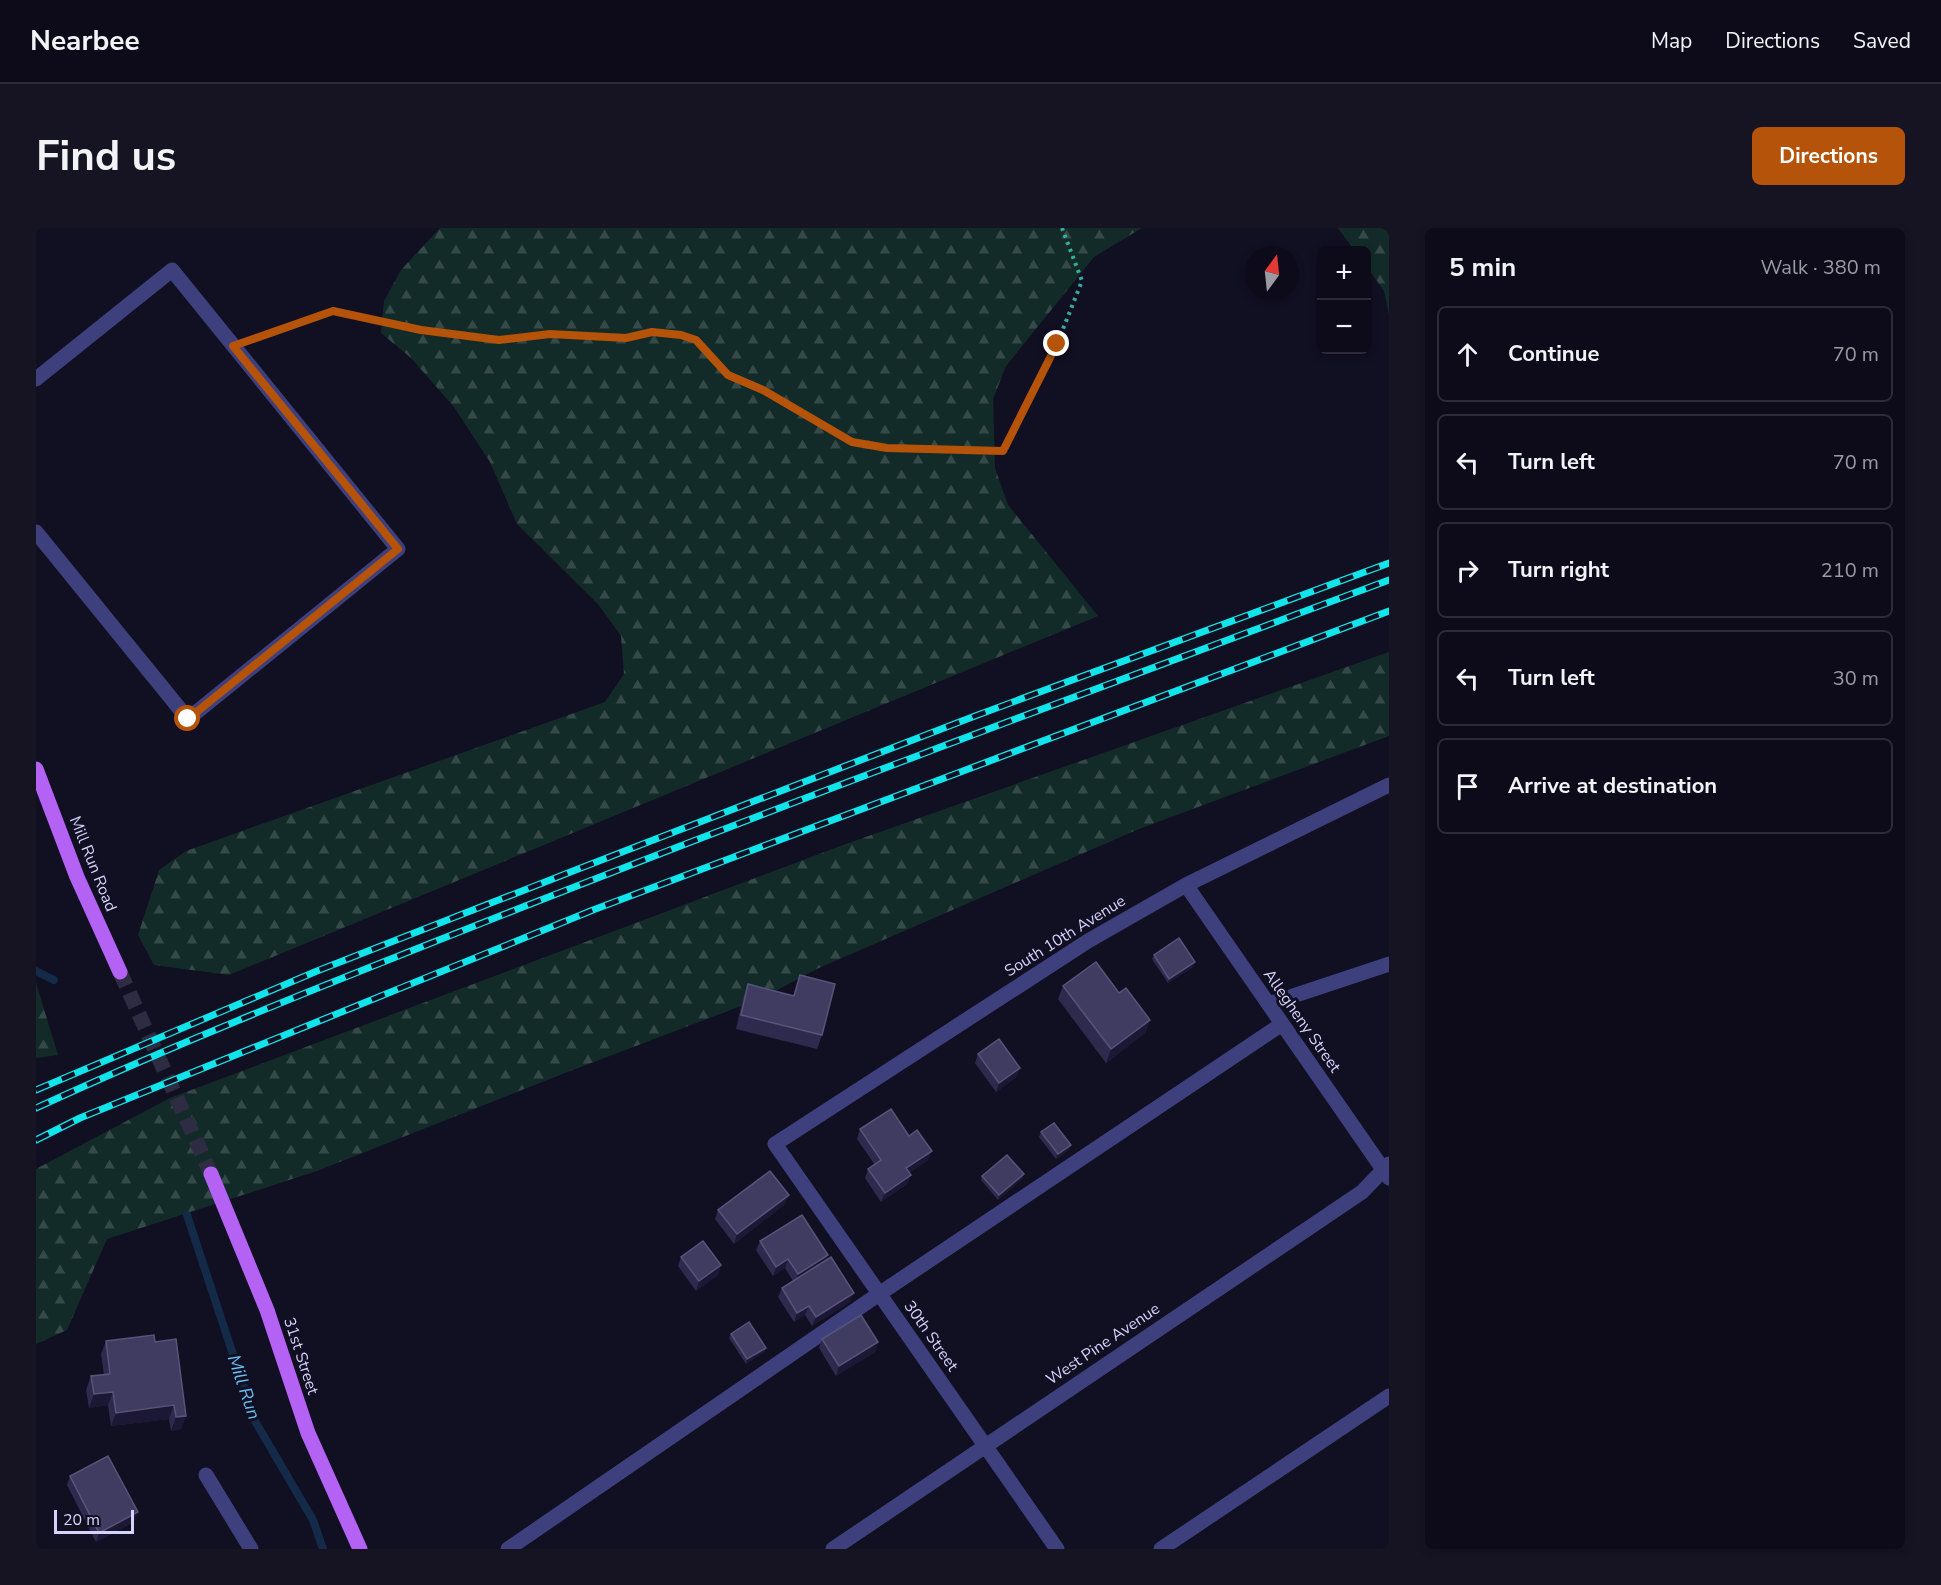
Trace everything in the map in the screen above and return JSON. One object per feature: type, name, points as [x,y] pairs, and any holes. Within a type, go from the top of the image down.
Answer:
[{"type":"main road","name":"Mill Run Road","points":[[36,769],[77,877],[120,972]]},
{"type":"main road","name":"31st Street","points":[[211,1174],[267,1310],[308,1433],[360,1549]]},
{"type":"street","points":[[36,379],[172,270],[398,549],[188,719],[36,532]]},
{"type":"street","points":[[36,558],[49,548]]},
{"type":"street","name":"South 10th Avenue","points":[[775,1144],[1088,941],[1186,885],[1389,785]]},
{"type":"street","name":"Allegheny Street","points":[[1186,885],[1387,1170]]},
{"type":"street","points":[[1269,1004],[1389,963]]},
{"type":"street","points":[[508,1549],[879,1294],[1282,1023]]},
{"type":"street","name":"30th Street","points":[[775,1144],[1057,1549]]},
{"type":"street","name":"West Pine Avenue","points":[[833,1549],[1362,1192],[1387,1170]]},
{"type":"street","points":[[1161,1549],[1389,1396]]},
{"type":"street","points":[[206,1475],[250,1549]]},
{"type":"path","points":[[233,346],[333,311],[421,330],[499,340],[550,334],[626,338],[652,332],[681,335],[696,340],[728,375],[763,390],[852,442],[887,448],[1003,451],[1057,344],[1082,281],[1062,228]]},
{"type":"green space","points":[[440,228],[1142,228],[1094,257],[1006,366],[993,399],[995,468],[1008,505],[1098,616],[229,975],[154,965],[138,935],[159,870],[186,851],[605,702],[624,674],[621,636],[598,604],[517,524],[490,462],[454,407],[411,358],[381,333],[384,301],[401,270]]},
{"type":"green space","points":[[1338,228],[1389,228],[1389,315],[1384,291],[1371,273],[1371,246],[1351,246]]},
{"type":"green space","points":[[1389,652],[1389,736],[1139,829],[819,968],[762,998],[317,1171],[107,1239],[67,1330],[36,1344],[36,1169],[170,1098],[843,845]]},
{"type":"green space","points":[[36,983],[58,1055],[36,1058]]},
{"type":"building","points":[[1179,938],[1195,962],[1169,979],[1154,955]]},
{"type":"building","points":[[1096,962],[1119,993],[1126,988],[1150,1020],[1111,1049],[1063,986]]},
{"type":"building","points":[[800,975],[835,984],[822,1035],[741,1015],[748,984],[794,996]]},
{"type":"building","points":[[999,1039],[1020,1068],[999,1083],[978,1054]]},
{"type":"building","points":[[891,1109],[909,1136],[917,1130],[932,1151],[906,1168],[911,1175],[885,1193],[868,1169],[881,1160],[860,1129]]},
{"type":"building","points":[[1054,1123],[1071,1145],[1058,1154],[1041,1132]]},
{"type":"building","points":[[1007,1155],[1024,1174],[999,1195],[982,1176]]},
{"type":"building","points":[[770,1171],[789,1195],[737,1234],[718,1210]]},
{"type":"building","points":[[802,1215],[828,1255],[798,1274],[788,1259],[776,1267],[760,1241]]},
{"type":"building","points":[[703,1241],[721,1265],[699,1281],[681,1257]]},
{"type":"building","points":[[831,1257],[854,1293],[816,1317],[809,1306],[797,1313],[782,1288]]},
{"type":"building","points":[[861,1315],[878,1342],[839,1366],[822,1339]]},
{"type":"building","points":[[749,1322],[766,1348],[747,1359],[731,1334]]},
{"type":"building","points":[[154,1335],[155,1342],[176,1339],[186,1416],[176,1417],[174,1405],[116,1413],[113,1392],[94,1394],[91,1376],[110,1374],[106,1341]]},
{"type":"building","points":[[108,1456],[138,1512],[99,1533],[70,1476]]},
{"type":"waterway","name":"Mill Run","points":[[36,971],[54,980]]},
{"type":"waterway","name":"Mill Run","points":[[187,1215],[255,1421],[313,1520],[323,1549]]},
{"type":"tunnel","points":[[120,972],[211,1174]]},
{"type":"railway","points":[[36,1090],[317,971],[573,871],[975,716],[1389,563]]},
{"type":"railway","points":[[36,1108],[219,1028],[635,863],[1389,580]]},
{"type":"railway","points":[[36,1140],[80,1118],[593,910],[1389,611]]},
{"type":"route","points":[[188,719],[398,549],[233,346],[333,311],[421,330],[499,340],[550,334],[626,338],[652,332],[681,335],[696,340],[728,375],[763,390],[852,442],[887,448],[1003,451],[1057,344]]}]
